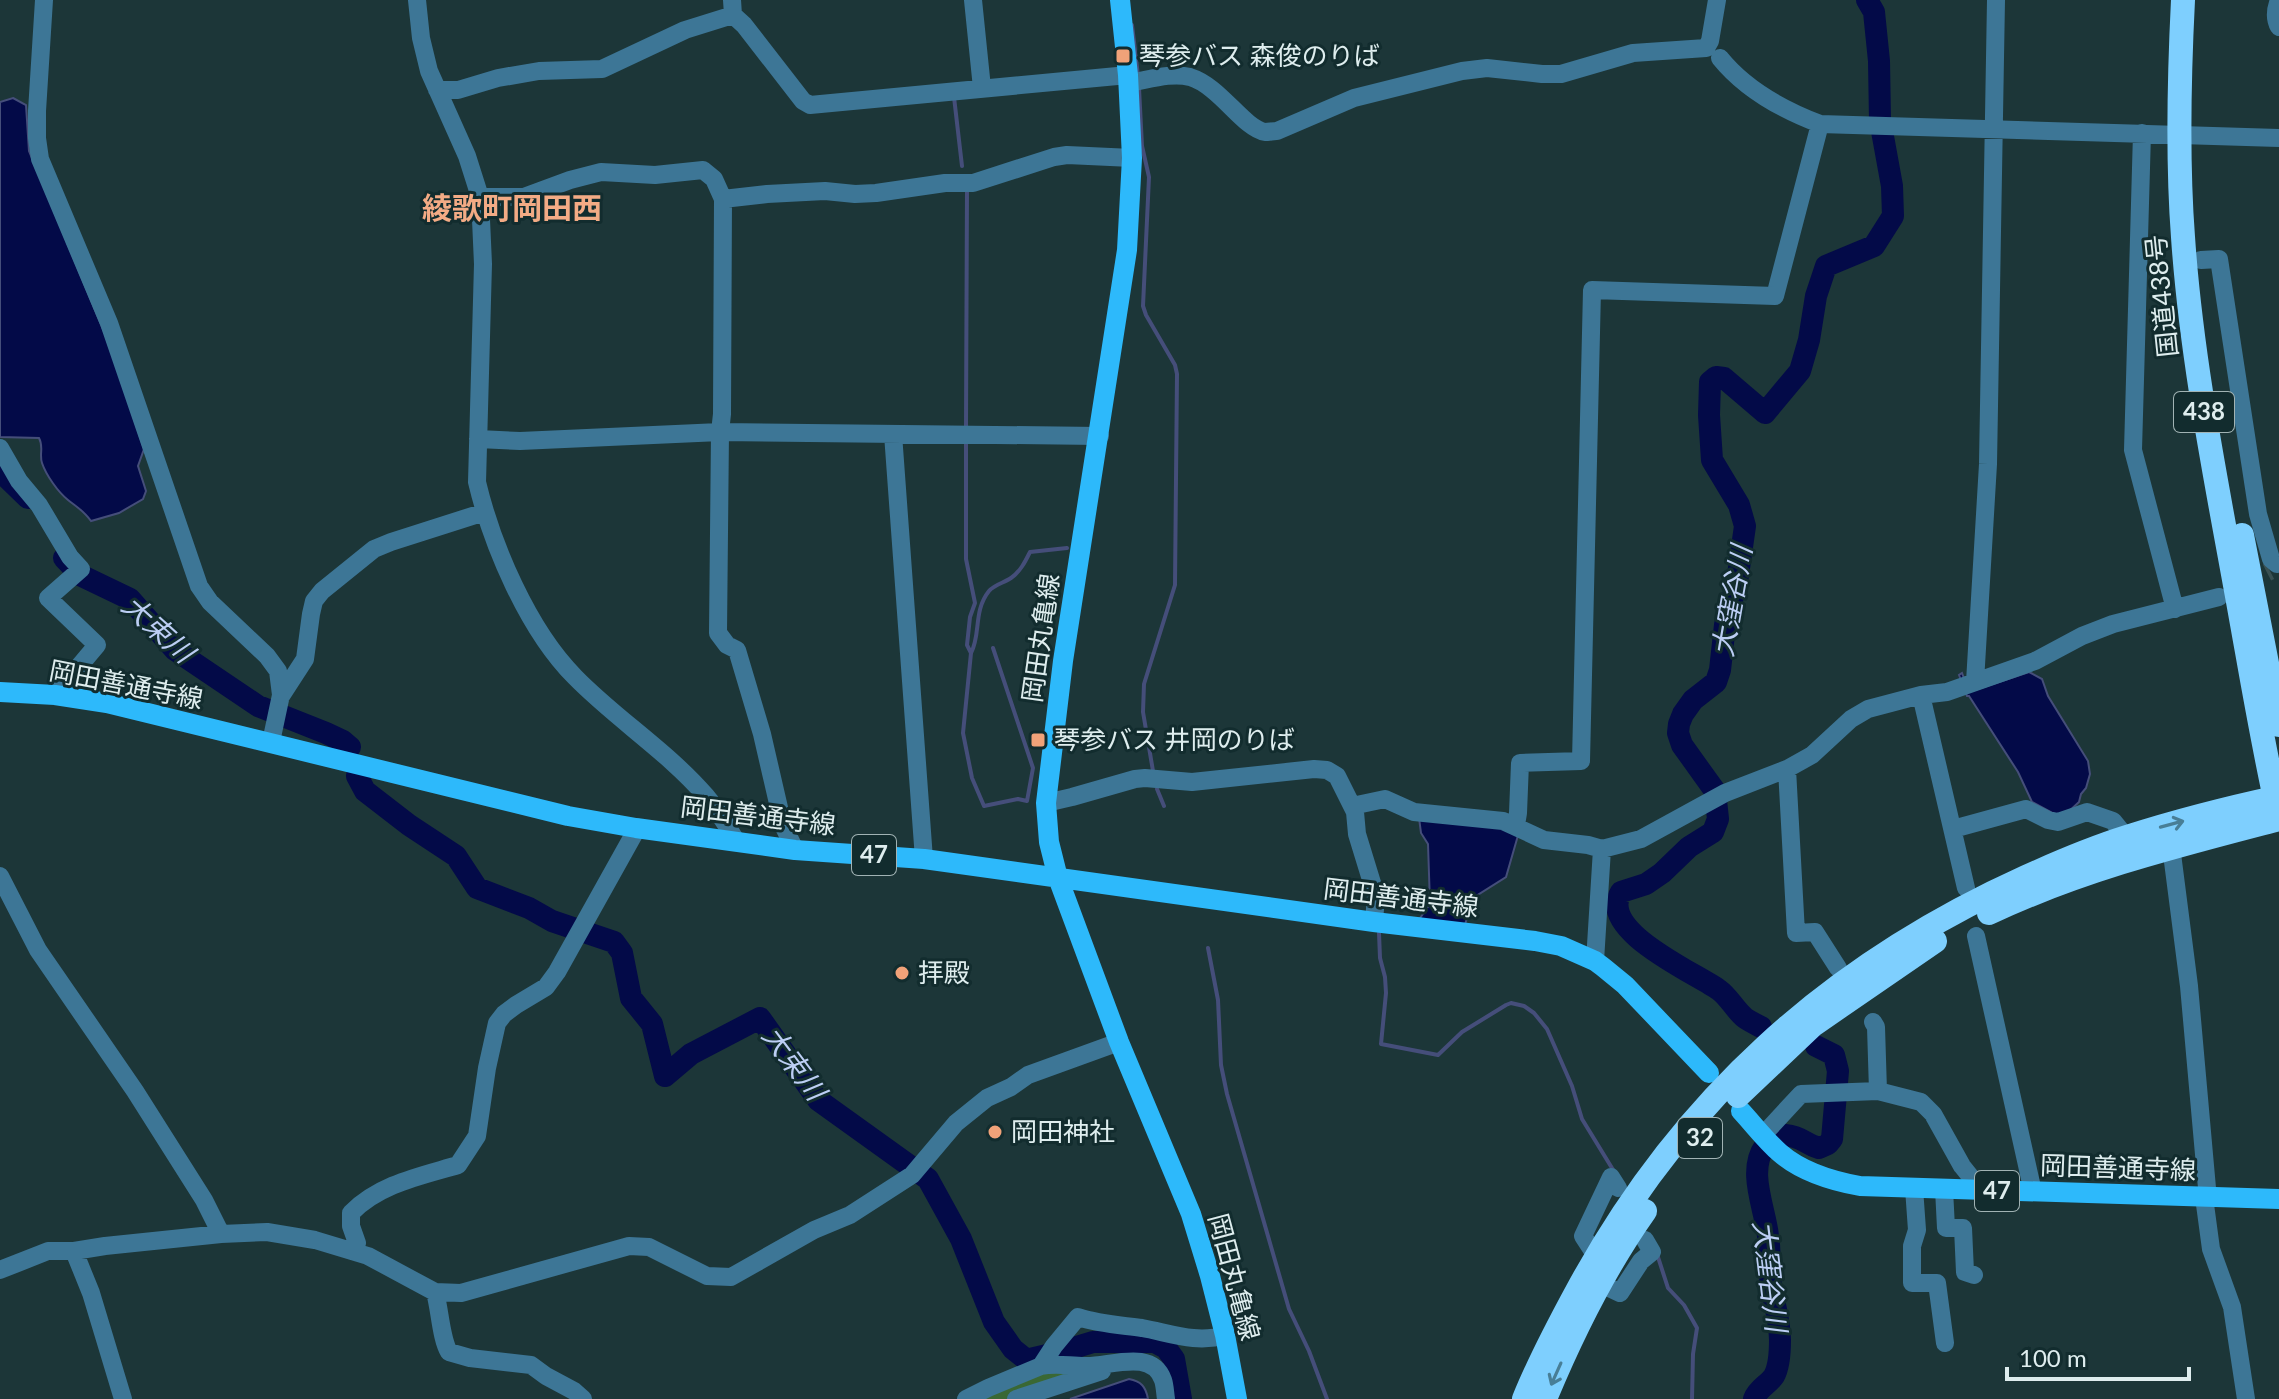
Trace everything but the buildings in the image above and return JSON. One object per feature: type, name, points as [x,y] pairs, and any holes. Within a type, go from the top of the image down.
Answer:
[{"type":"highway","name":"国道438号","points":[[2183,0],[2187,134],[2196,189],[2207,331],[2279,725]]},
{"type":"highway","name":"国道438号","points":[[2199,0],[2187,134],[2183,237],[2195,354],[2212,463],[2278,808]]},
{"type":"highway","name":"32","points":[[1524,1399],[1556,1329],[1617,1222],[1669,1150],[1715,1096],[1802,1012],[1926,927],[2072,857],[2126,837],[2278,808]]},
{"type":"highway","name":"32","points":[[1545,1399],[1572,1337],[1631,1231],[1681,1161],[1727,1107],[1813,1025],[1932,942],[2014,901],[2076,876],[2278,808]]},
{"type":"main road","name":"岡田丸亀線","points":[[1120,0],[1134,80],[1127,250],[1063,661],[1046,803],[1049,842],[1058,878],[1119,1042],[1191,1214],[1225,1335],[1237,1399]]},
{"type":"main road","name":"岡田善通寺線","points":[[0,692],[55,695],[107,703],[568,816],[636,828],[795,850],[924,859],[1561,946],[1595,961],[1625,985],[1709,1073]]},
{"type":"main road","name":"岡田善通寺線","points":[[1741,1111],[1780,1153],[1800,1166],[1836,1181],[1860,1186],[2279,1199]]},
{"type":"street","points":[[44,0],[37,111],[37,138],[43,170],[109,323],[199,586],[210,602],[267,656],[278,671],[279,709]]},
{"type":"street","points":[[417,0],[423,51],[467,156],[480,197],[483,264],[477,482],[500,553],[526,608],[573,676],[677,766],[708,798],[737,842]]},
{"type":"street","points":[[973,0],[982,88]]},
{"type":"street","points":[[437,90],[458,90],[498,78],[539,71],[602,69],[732,8],[803,101],[810,105],[982,88],[1172,76],[1196,80],[1216,92],[1252,126],[1264,132],[1277,131],[1354,98],[1462,71],[1487,68],[1561,74],[1633,53],[1706,48],[1717,0]]},
{"type":"street","points":[[1968,684],[1988,464],[1996,0]]},
{"type":"street","points":[[2279,0],[2275,8],[2275,21],[2279,27]]},
{"type":"street","points":[[1720,58],[1734,76],[1795,115],[1820,124],[2279,138]]},
{"type":"street","points":[[1516,825],[1520,763],[1581,761],[1592,290],[1775,296],[1820,124]]},
{"type":"street","points":[[2142,133],[2133,450],[2175,609]]},
{"type":"street","points":[[723,199],[825,191],[876,193],[945,183],[973,183],[1067,155],[1132,158]]},
{"type":"street","points":[[480,197],[524,197],[601,172],[655,175],[703,170],[714,179],[723,199],[718,633],[727,645],[737,650],[762,734],[783,825],[795,850]]},
{"type":"street","points":[[2201,260],[2219,259],[2258,514],[2275,565]]},
{"type":"street","points":[[478,439],[520,441],[720,432],[1100,436]]},
{"type":"street","points":[[893,434],[924,859]]},
{"type":"street","points":[[0,448],[19,481],[39,505],[70,557],[81,569],[48,598],[97,645],[55,695]]},
{"type":"street","points":[[271,742],[279,709],[305,659],[314,601],[322,591],[374,549],[485,512]]},
{"type":"street","points":[[1353,809],[1385,799],[1414,812],[1503,821],[1544,840],[1602,849],[1641,839],[1717,798],[1787,769],[1812,755],[1851,719],[1868,709],[1921,695],[1947,692],[2035,661],[2082,636],[2113,624],[2219,597]]},
{"type":"street","points":[[1921,695],[1966,888]]},
{"type":"street","points":[[1787,769],[1796,933],[1815,932],[1838,968]]},
{"type":"street","points":[[1046,803],[1135,779],[1192,782],[1327,770],[1337,776],[1353,809],[1357,834],[1376,896],[1374,922]]},
{"type":"street","points":[[1953,829],[2026,809],[2058,822],[2087,812],[2113,821],[2126,837]]},
{"type":"street","points":[[353,1251],[357,1243],[351,1226],[351,1213],[362,1201],[416,1176],[458,1165],[477,1136],[497,1023],[516,1005],[546,987],[557,972],[636,828]]},
{"type":"street","points":[[2171,846],[2189,986],[2207,1188],[2204,1197],[2211,1249],[2232,1307],[2246,1399]]},
{"type":"street","points":[[1595,961],[1602,849]]},
{"type":"street","points":[[0,876],[38,950],[135,1091],[204,1200],[221,1234]]},
{"type":"street","points":[[1976,936],[2033,1192]]},
{"type":"street","points":[[1873,1022],[1876,1027],[1878,1091]]},
{"type":"street","points":[[0,1270],[48,1251],[267,1232],[315,1240],[368,1256],[440,1292],[461,1293],[629,1246],[649,1247],[707,1276],[731,1277],[814,1230],[850,1215],[915,1172],[956,1123],[987,1098],[1028,1075],[1119,1042]]},
{"type":"street","points":[[1763,1135],[1801,1094],[1878,1091],[1921,1102],[1933,1114],[1962,1166],[1982,1191]]},
{"type":"street","points":[[1596,1256],[1583,1236],[1611,1177],[1618,1188]]},
{"type":"street","points":[[1914,1188],[1917,1230],[1912,1246],[1912,1283],[1937,1283],[1945,1343]]},
{"type":"street","points":[[1944,1189],[1946,1228],[1963,1228],[1965,1272],[1974,1275]]},
{"type":"street","points":[[1601,1284],[1620,1293],[1641,1261],[1652,1252],[1645,1240]]},
{"type":"street","points":[[74,1251],[91,1293],[123,1399]]},
{"type":"street","points":[[440,1292],[444,1343],[449,1352],[470,1358],[531,1365],[583,1399]]},
{"type":"street","points":[[966,1399],[1046,1357],[1078,1317],[1186,1338],[1210,1340],[1225,1335]]},
{"type":"street","points":[[1046,1357],[1056,1363],[1084,1366],[1143,1361],[1163,1379],[1166,1399]]},
{"type":"street","points":[[1016,1399],[1110,1365]]},
{"type":"green space","points":[[1054,1368],[1098,1369],[1008,1399],[979,1399]]},
{"type":"shaded area","points":[[13,98],[26,105],[29,151],[110,346],[144,449],[138,466],[146,491],[143,499],[119,513],[91,521],[64,497],[49,478],[42,463],[39,438],[0,437],[0,102]]},
{"type":"shaded area","points":[[2029,672],[2042,679],[2048,696],[2088,761],[2090,774],[2086,788],[2079,802],[2066,814],[2056,815],[2032,802],[2018,772],[1967,696],[1959,675],[1962,673],[1969,692]]},
{"type":"shaded area","points":[[1419,818],[1504,827],[1519,832],[1506,877],[1473,898],[1464,928],[1418,921],[1430,904],[1428,844],[1421,833]]},
{"type":"shaded area","points":[[1129,1379],[1142,1385],[1148,1399],[1070,1399]]},
{"type":"waterway","name":"大窪谷川","points":[[1761,1027],[1745,1018],[1719,990],[1635,936],[1617,907],[1621,892],[1646,884],[1662,873],[1689,847],[1713,832],[1718,819],[1715,791],[1682,745],[1678,733],[1683,714],[1693,700],[1716,682],[1720,670],[1725,625],[1737,582],[1745,526],[1739,505],[1712,460],[1710,382],[1716,377],[1724,378],[1765,413],[1800,371],[1816,296],[1826,266],[1874,246],[1893,216],[1892,186],[1880,120],[1874,12],[1867,0]]},
{"type":"waterway","points":[[1132,25],[1138,76]]},
{"type":"waterway","points":[[1139,88],[1142,146],[1149,177],[1143,306],[1177,374],[1175,585],[1144,684],[1143,712],[1153,771]]},
{"type":"waterway","points":[[954,97],[962,166]]},
{"type":"waterway","points":[[966,427],[967,189]]},
{"type":"waterway","points":[[966,442],[966,559],[975,603],[967,645],[971,653]]},
{"type":"waterway","name":"大束川","points":[[0,471],[28,498]]},
{"type":"waterway","points":[[993,648],[1033,768],[1027,801],[1018,799],[984,806],[972,778],[963,733],[971,653],[981,607],[989,591],[1014,576],[1030,552],[1067,548]]},
{"type":"waterway","name":"大束川","points":[[64,558],[80,575],[130,599],[175,650],[258,706],[326,733],[350,747]]},
{"type":"waterway","name":"大束川","points":[[357,776],[365,791],[456,856],[477,888],[529,908],[552,921],[614,942],[622,953],[631,998],[652,1024],[665,1076],[691,1054],[760,1018],[818,1100],[928,1179],[961,1239],[994,1322],[1013,1349],[1023,1357],[1030,1359],[1093,1342],[1155,1342],[1166,1348],[1174,1359],[1181,1399]]},
{"type":"waterway","points":[[1157,789],[1164,806]]},
{"type":"waterway","points":[[1379,933],[1386,993],[1381,1044],[1438,1055],[1462,1032],[1506,1005],[1524,1006],[1547,1029],[1572,1086],[1582,1119],[1615,1173]]},
{"type":"waterway","points":[[1208,948],[1218,1000],[1221,1065],[1227,1094],[1289,1309],[1327,1399]]},
{"type":"waterway","name":"大窪谷川","points":[[1785,1135],[1819,1148],[1832,1139],[1838,1071],[1834,1055],[1816,1046]]},
{"type":"waterway","name":"大窪谷川","points":[[1754,1399],[1774,1376],[1780,1349],[1770,1279],[1769,1242],[1757,1178],[1757,1167],[1765,1146]]},
{"type":"waterway","points":[[1657,1254],[1668,1288],[1684,1305],[1697,1328],[1692,1399]]},
{"type":"tunnel","points":[[2243,585],[2270,571]]},
{"type":"place","name":"琴参バス 森俊のりば","points":[[1123,56]]},
{"type":"place","name":"琴参バス 井岡のりば","points":[[1038,740]]},
{"type":"place","name":"拝殿","points":[[902,973]]},
{"type":"place","name":"岡田神社","points":[[995,1132]]},
{"type":"district","name":"綾歌町岡田西","points":[[512,209]]}]
